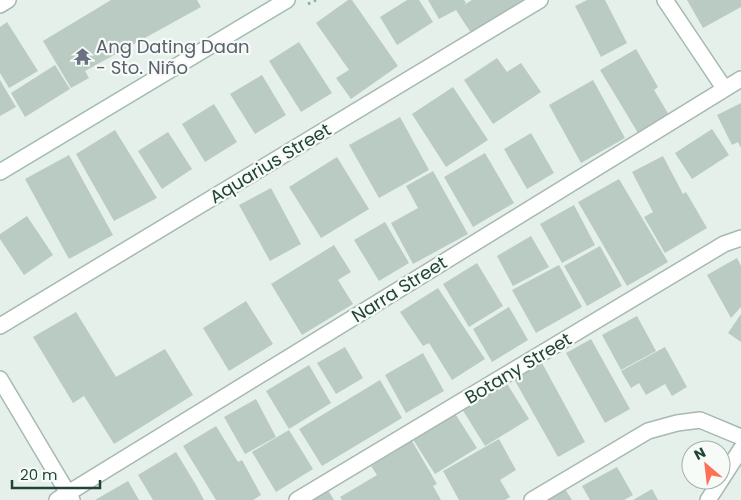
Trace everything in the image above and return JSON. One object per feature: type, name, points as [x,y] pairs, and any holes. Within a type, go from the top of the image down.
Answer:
[{"type":"street","points":[[0,5],[8,0]]},
{"type":"street","points":[[0,172],[287,0]]},
{"type":"street","name":"Aquarius Street","points":[[0,326],[540,0]]},
{"type":"street","points":[[665,0],[724,88]]},
{"type":"street","name":"Narra Street","points":[[65,498],[741,79]]},
{"type":"street","name":"Botany Street","points":[[297,500],[724,244],[741,238]]},
{"type":"street","points":[[0,380],[65,498]]},
{"type":"street","points":[[532,500],[648,431],[677,423],[700,420],[741,437]]},
{"type":"street","points":[[731,464],[741,449]]},
{"type":"building","name":"Ang Dating Daan - Sto. Niño","points":[[111,0],[197,0],[201,7],[85,71],[89,78],[71,88],[43,41]]},
{"type":"building","points":[[348,0],[352,0],[398,66],[351,99],[336,78],[349,70],[316,23]]},
{"type":"building","points":[[407,0],[419,0],[433,22],[397,45],[380,17]]},
{"type":"building","points":[[428,0],[464,0],[466,3],[462,6],[472,0],[523,0],[471,33],[456,10],[439,19]]},
{"type":"building","points":[[587,0],[605,0],[627,43],[601,57],[575,6]]},
{"type":"building","points":[[687,0],[741,0],[741,7],[703,28]]},
{"type":"building","points":[[7,22],[38,71],[9,88],[0,73],[0,27]]},
{"type":"building","points":[[299,42],[332,93],[301,112],[269,61]]},
{"type":"building","points":[[636,49],[658,87],[654,90],[669,115],[638,133],[600,70]]},
{"type":"building","points":[[497,58],[507,72],[521,63],[541,92],[493,124],[464,80]]},
{"type":"building","points":[[55,65],[70,89],[25,117],[11,93]]},
{"type":"building","points":[[262,75],[286,115],[255,134],[230,94]]},
{"type":"building","points":[[0,80],[16,107],[0,116]]},
{"type":"building","points":[[593,80],[625,138],[581,163],[549,105]]},
{"type":"building","points":[[453,87],[488,140],[446,167],[412,114]]},
{"type":"building","points":[[741,103],[741,148],[738,142],[732,145],[717,115]]},
{"type":"building","points":[[214,104],[237,142],[205,162],[182,124]]},
{"type":"building","points":[[400,117],[429,170],[379,198],[349,145]]},
{"type":"building","points":[[712,129],[729,155],[692,179],[675,153]]},
{"type":"building","points":[[115,130],[157,198],[114,221],[76,154]]},
{"type":"building","points":[[168,132],[192,169],[162,189],[138,151]]},
{"type":"building","points":[[531,133],[554,173],[527,189],[504,149]]},
{"type":"building","points":[[485,153],[514,203],[473,227],[444,177]]},
{"type":"building","points":[[69,155],[113,235],[69,259],[25,179]]},
{"type":"building","points":[[663,156],[683,194],[686,192],[707,228],[665,253],[644,217],[653,212],[632,172]]},
{"type":"building","points":[[337,157],[369,209],[321,238],[289,187]]},
{"type":"building","points":[[433,171],[468,234],[413,264],[391,223],[418,208],[406,186]]},
{"type":"building","points":[[619,179],[668,262],[627,286],[578,202]]},
{"type":"building","points":[[271,188],[301,244],[270,261],[239,205]]},
{"type":"building","points":[[574,205],[595,245],[562,263],[540,224]]},
{"type":"building","points":[[27,216],[53,255],[24,275],[0,239],[0,234]]},
{"type":"building","points":[[385,222],[409,263],[379,281],[354,240]]},
{"type":"building","points":[[531,236],[549,267],[513,286],[497,256]]},
{"type":"building","points":[[334,245],[351,272],[338,280],[353,304],[302,335],[271,284]]},
{"type":"building","points":[[600,246],[622,286],[587,306],[564,266]]},
{"type":"building","points":[[737,258],[741,266],[741,307],[731,318],[707,275]]},
{"type":"building","points":[[477,263],[503,306],[469,327],[443,284]]},
{"type":"building","points":[[559,265],[582,307],[536,333],[512,290]]},
{"type":"building","points":[[438,288],[485,359],[452,380],[429,343],[423,346],[400,312]]},
{"type":"building","points":[[246,301],[273,344],[229,371],[203,328]]},
{"type":"building","points":[[509,307],[528,340],[492,362],[473,329]]},
{"type":"building","points":[[76,312],[116,377],[165,349],[193,395],[114,444],[84,396],[73,403],[33,337]]},
{"type":"building","points":[[741,314],[741,342],[728,333]]},
{"type":"building","points":[[637,316],[656,351],[621,370],[602,335]]},
{"type":"building","points":[[591,339],[630,409],[605,423],[566,353]]},
{"type":"building","points":[[345,347],[363,378],[336,394],[317,363]]},
{"type":"building","points":[[665,347],[687,387],[672,396],[665,384],[646,395],[639,383],[631,388],[621,371]]},
{"type":"building","points":[[423,353],[444,391],[406,413],[385,375]]},
{"type":"building","points":[[542,363],[585,442],[558,457],[514,379]]},
{"type":"building","points":[[309,365],[331,403],[289,429],[266,391]]},
{"type":"building","points":[[380,380],[402,418],[322,466],[299,429]]},
{"type":"building","points":[[506,382],[529,419],[485,446],[462,409]]},
{"type":"building","points":[[256,399],[276,437],[245,454],[224,417]]},
{"type":"building","points":[[454,412],[477,448],[435,474],[412,438]]},
{"type":"building","points":[[216,426],[238,462],[242,460],[261,495],[253,500],[216,500],[183,446]]},
{"type":"building","points":[[289,430],[313,469],[276,492],[252,452]]},
{"type":"building","points":[[499,439],[516,470],[500,480],[510,497],[505,500],[459,500],[443,471]]},
{"type":"building","points":[[412,441],[437,484],[433,486],[441,500],[342,500],[340,497],[377,475],[371,466]]},
{"type":"building","points":[[176,452],[204,500],[153,500],[138,475]]},
{"type":"building","points":[[617,467],[633,495],[624,500],[590,500],[582,486]]},
{"type":"building","points":[[128,481],[139,500],[95,500]]},
{"type":"building","points":[[326,487],[334,500],[315,500],[312,495]]},
{"type":"building","points":[[565,489],[572,500],[545,500]]},
{"type":"building","points":[[652,489],[658,500],[633,500]]},
{"type":"place","name":"Ang Dating Daan - Sto. Niño","points":[[82,56]]}]
